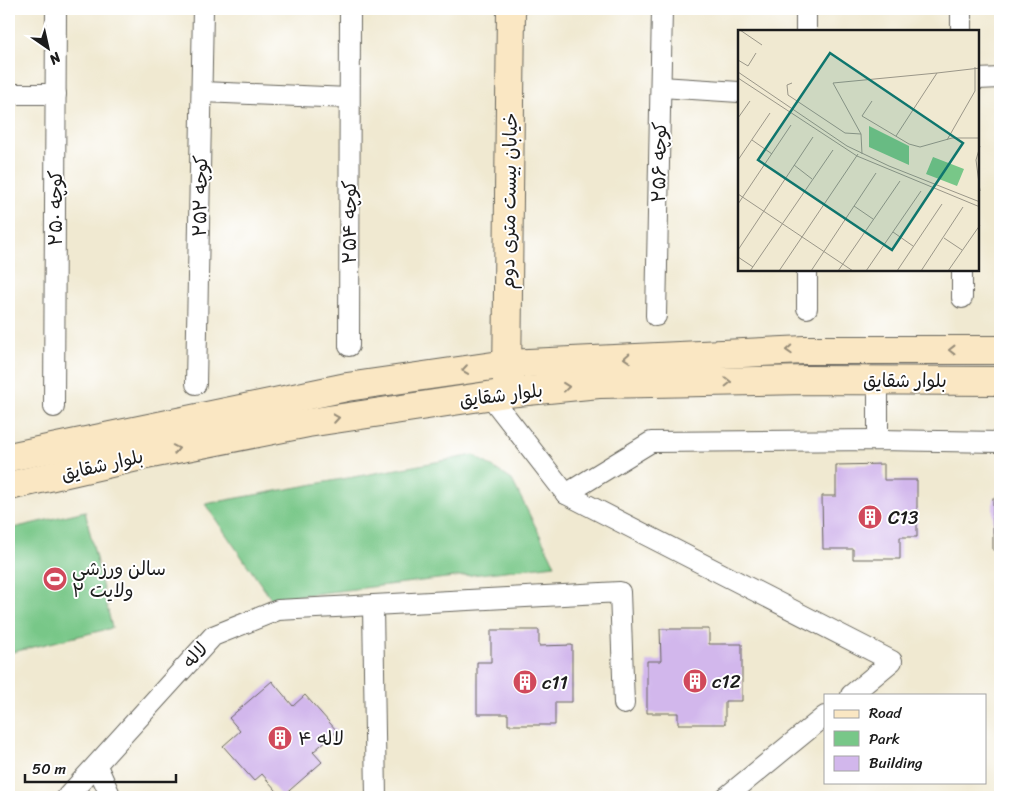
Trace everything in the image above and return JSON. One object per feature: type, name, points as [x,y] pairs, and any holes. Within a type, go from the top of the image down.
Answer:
[{"type":"main road","name":"خیابان بیست متری دوم","points":[[498,395],[507,364],[511,9]]},
{"type":"main road","name":"بلوار شقایق","points":[[9,457],[347,387],[507,364],[805,350],[1000,350]]},
{"type":"main road","name":"بلوار شقایق","points":[[9,486],[141,456],[308,422],[498,395],[599,384],[878,380],[1000,381]]},
{"type":"street","name":"کوچه ۲۵۰","points":[[54,408],[56,9]]},
{"type":"street","name":"کوچه ۲۵۲","points":[[196,384],[203,9]]},
{"type":"street","name":"کوچه ۲۵۴","points":[[349,346],[350,9]]},
{"type":"street","name":"کوچه ۲۵۶","points":[[656,316],[662,9]]},
{"type":"street","points":[[806,9],[806,30]]},
{"type":"street","points":[[961,9],[961,30]]},
{"type":"street","points":[[979,78],[1000,78]]},
{"type":"street","points":[[661,87],[738,92]]},
{"type":"street","points":[[202,92],[349,98]]},
{"type":"street","points":[[9,94],[56,94]]},
{"type":"street","points":[[807,271],[807,308]]},
{"type":"street","points":[[962,271],[962,298]]},
{"type":"street","points":[[878,380],[878,440]]},
{"type":"street","points":[[498,395],[566,494],[892,661],[852,694]]},
{"type":"street","points":[[566,494],[651,442],[878,440],[1000,442]]},
{"type":"street","name":"لاله","points":[[67,797],[213,636],[278,610],[373,607],[620,592],[624,704]]},
{"type":"street","points":[[373,607],[376,797]]},
{"type":"street","points":[[726,797],[824,717]]},
{"type":"street","points":[[97,766],[111,797]]},
{"type":"green space","points":[[474,455],[512,480],[555,565],[271,599],[205,504]]},
{"type":"green space","name":"سالن ورزشی ولایت ۲","points":[[85,511],[112,628],[9,653],[9,529]]},
{"type":"building","name":"C13","points":[[884,464],[884,480],[917,480],[917,537],[900,537],[900,559],[853,559],[853,549],[823,549],[822,496],[836,496],[836,465]]},
{"type":"building","points":[[993,498],[1000,498],[1000,550],[993,550]]},
{"type":"building","name":"c12","points":[[660,629],[709,629],[709,644],[742,644],[742,701],[725,701],[725,724],[678,724],[678,713],[647,713],[647,661],[661,661]]},
{"type":"building","name":"c11","points":[[491,630],[539,630],[539,646],[572,645],[572,702],[555,702],[555,725],[508,725],[508,714],[477,714],[477,662],[491,662]]},
{"type":"building","name":"لاله ۴","points":[[272,681],[293,706],[305,695],[337,731],[313,752],[322,762],[282,797],[262,774],[254,781],[223,746],[240,731],[229,718]]},
{"type":"place","name":"C13","points":[[870,517]]},
{"type":"place","name":"سالن ورزشی ولایت ۲","points":[[55,579]]},
{"type":"place","name":"c12","points":[[695,681]]},
{"type":"place","name":"c11","points":[[525,682]]},
{"type":"place","name":"لاله ۴","points":[[280,738]]}]
